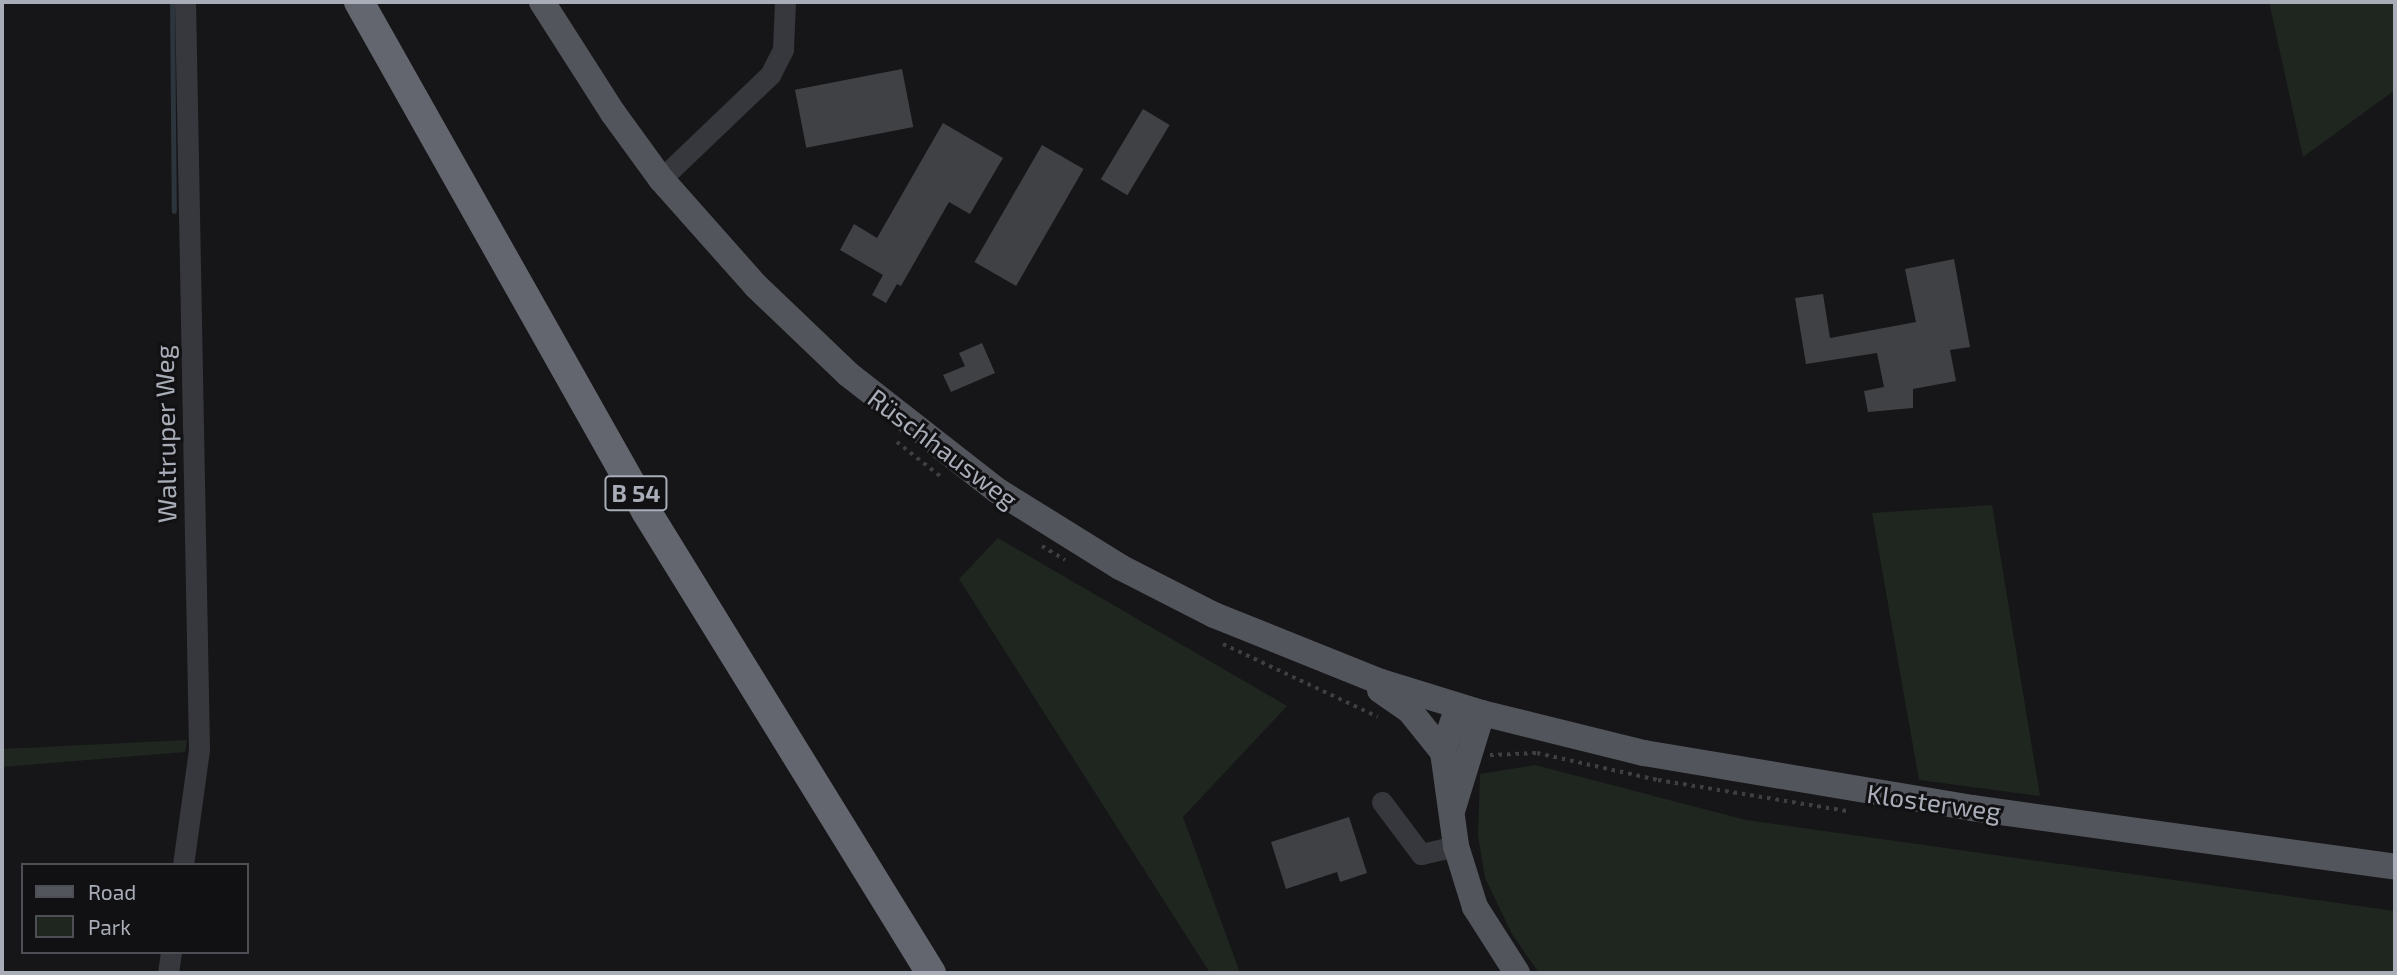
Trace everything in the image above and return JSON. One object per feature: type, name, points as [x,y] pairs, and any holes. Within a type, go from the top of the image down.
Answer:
[{"type":"highway","name":"B 54","points":[[341,2],[664,572],[913,973]]},
{"type":"highway","name":"B 54","points":[[359,2],[646,511],[931,973]]},
{"type":"main road","name":"Rüschhausweg","points":[[542,2],[605,102],[662,179],[808,337],[900,418],[998,491],[1132,573],[1246,629],[1345,669],[1470,709]]},
{"type":"main road","points":[[1345,669],[1410,711],[1443,752],[1456,846],[1475,907],[1517,973]]},
{"type":"main road","points":[[1443,752],[1470,709]]},
{"type":"main road","points":[[1452,813],[1470,709]]},
{"type":"main road","name":"Klosterweg","points":[[1470,709],[1768,778],[2393,866]]},
{"type":"street","name":"Waltruper Weg","points":[[183,863],[199,749],[185,2]]},
{"type":"street","points":[[662,179],[771,75],[783,49],[785,2]]},
{"type":"street","points":[[1382,802],[1421,853],[1456,846]]},
{"type":"street","points":[[168,973],[171,954]]},
{"type":"green space","points":[[2269,2],[2395,2],[2395,90],[2303,157]]},
{"type":"green space","points":[[1992,505],[2040,796],[1919,780],[1872,513]]},
{"type":"green space","points":[[998,538],[1287,706],[1183,817],[1240,973],[1210,973],[959,579]]},
{"type":"green space","points":[[187,740],[185,752],[2,767],[2,749]]},
{"type":"green space","points":[[1535,765],[1746,820],[2395,911],[2395,973],[1539,973],[1512,934],[1485,878],[1478,835],[1480,774]]},
{"type":"building","points":[[902,69],[913,127],[806,148],[795,90]]},
{"type":"building","points":[[1143,109],[1170,125],[1127,195],[1101,179]]},
{"type":"building","points":[[943,123],[1003,158],[970,214],[949,202],[901,286],[897,284],[886,303],[872,295],[883,275],[840,250],[854,224],[877,238]]},
{"type":"building","points":[[1042,145],[1084,169],[1016,286],[974,262]]},
{"type":"building","points":[[1954,259],[1970,347],[1950,350],[1956,381],[1913,389],[1913,408],[1868,412],[1864,391],[1884,387],[1877,353],[1806,364],[1795,298],[1823,294],[1830,338],[1916,322],[1905,269]]},
{"type":"building","points":[[982,343],[995,373],[951,392],[943,375],[965,366],[959,353]]},
{"type":"building","points":[[1349,817],[1367,873],[1340,882],[1337,872],[1286,889],[1271,842]]},
{"type":"waterway","points":[[172,2],[174,211]]}]
